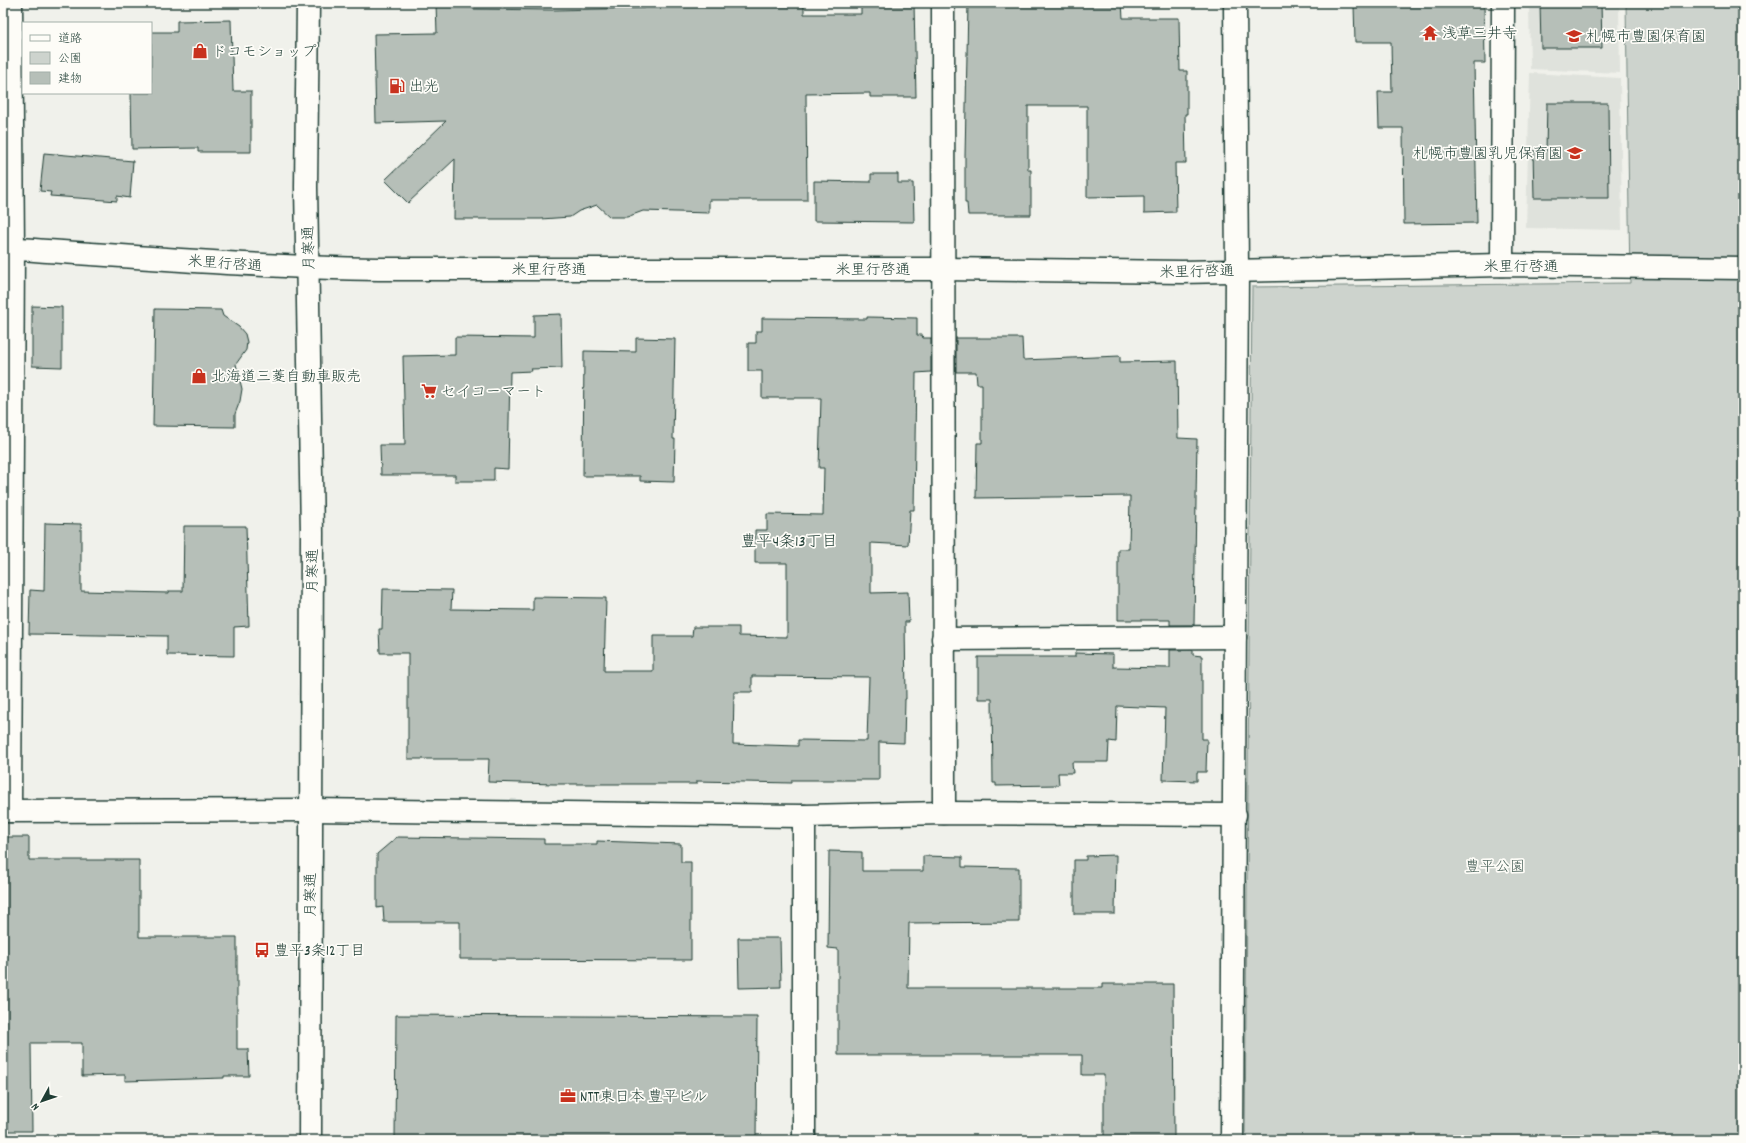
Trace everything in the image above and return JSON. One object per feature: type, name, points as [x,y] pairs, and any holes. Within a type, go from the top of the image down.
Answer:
[{"type":"main road","points":[[11,3],[8,248],[6,811],[311,810],[804,816],[944,813],[1235,815]]},
{"type":"main road","name":"月寒通","points":[[308,3],[306,179],[312,533],[310,1140]]},
{"type":"main road","points":[[942,3],[944,813]]},
{"type":"main road","points":[[1232,1140],[1237,271],[1235,3]]},
{"type":"main road","points":[[1502,265],[1503,3]]},
{"type":"main road","name":"米里行啓通","points":[[8,248],[308,268],[942,269],[1182,272],[1502,265],[1743,268]]},
{"type":"main road","points":[[943,639],[1235,637]]},
{"type":"main road","points":[[804,816],[804,1140]]},
{"type":"shaded area","name":"札幌市豊園保育園","points":[[1529,3],[1619,3],[1620,73],[1530,69]]},
{"type":"shaded area","name":"札幌市豊園乳児保育園","points":[[1530,73],[1620,78],[1622,230],[1526,228]]},
{"type":"green space","name":"豊平公園","points":[[1626,3],[1743,3],[1743,1140],[1245,1140],[1252,287],[1630,283]]},
{"type":"building","points":[[473,3],[473,9],[553,10],[645,8],[645,3],[764,3],[764,6],[804,6],[804,14],[861,14],[861,3],[914,3],[916,97],[870,97],[870,93],[806,94],[807,200],[709,200],[709,213],[643,211],[627,217],[610,217],[597,205],[579,211],[570,217],[541,219],[454,219],[455,159],[408,203],[385,180],[446,121],[376,123],[374,34],[437,33],[436,4]]},
{"type":"building","points":[[968,3],[1122,3],[1123,18],[1179,18],[1180,71],[1187,71],[1187,114],[1185,114],[1186,163],[1175,163],[1176,212],[1144,213],[1144,196],[1087,197],[1087,106],[1028,106],[1028,170],[1031,170],[1031,215],[968,215],[967,203],[965,203],[965,157]]},
{"type":"building","points":[[1391,3],[1484,3],[1485,63],[1474,63],[1477,223],[1404,224],[1403,128],[1379,128],[1378,92],[1392,92],[1391,42],[1355,42],[1354,5],[1391,5]]},
{"type":"building","points":[[1540,3],[1601,3],[1602,48],[1541,48]]},
{"type":"building","points":[[231,20],[233,91],[251,91],[251,152],[198,152],[198,148],[132,149],[131,94],[152,94],[152,32],[177,32],[177,21]]},
{"type":"building","points":[[1547,103],[1608,103],[1609,198],[1534,198],[1533,151],[1546,151]]},
{"type":"building","points":[[44,153],[133,161],[130,198],[117,196],[117,201],[50,196],[51,192],[40,191]]},
{"type":"building","points":[[871,174],[898,174],[898,183],[913,183],[914,222],[814,221],[814,181],[871,182]]},
{"type":"building","points":[[32,306],[62,307],[62,367],[32,366]]},
{"type":"building","points":[[155,309],[221,310],[223,316],[239,327],[245,334],[247,342],[246,350],[236,364],[242,389],[240,401],[235,414],[235,427],[153,426]]},
{"type":"building","points":[[561,314],[562,368],[531,369],[532,371],[510,372],[508,469],[494,468],[494,481],[455,481],[455,475],[381,475],[380,445],[405,445],[403,356],[455,355],[455,337],[534,338],[534,315]]},
{"type":"building","points":[[867,317],[917,318],[917,335],[922,335],[923,338],[931,338],[931,372],[916,373],[914,510],[910,510],[908,545],[871,543],[871,593],[908,592],[909,622],[905,622],[906,699],[904,743],[879,742],[879,780],[792,780],[792,783],[697,781],[697,784],[553,784],[488,782],[489,759],[408,759],[408,653],[380,653],[379,629],[382,629],[383,589],[452,590],[451,609],[533,610],[533,597],[606,598],[604,671],[653,671],[653,636],[692,636],[693,627],[739,627],[739,636],[787,637],[787,563],[755,563],[755,530],[767,530],[767,514],[823,515],[824,468],[819,468],[821,398],[762,398],[762,371],[748,371],[748,343],[756,343],[756,331],[762,331],[762,318],[867,319]],"holes":[[[752,676],[869,677],[867,741],[798,740],[798,746],[733,744],[734,692],[752,692]]]},
{"type":"building","points":[[636,338],[675,339],[673,439],[675,439],[674,482],[640,481],[640,476],[583,476],[584,351],[636,352]]},
{"type":"building","points":[[956,338],[1022,338],[1023,360],[1120,356],[1120,362],[1177,361],[1178,438],[1197,439],[1194,625],[1170,625],[1170,620],[1118,620],[1118,549],[1129,549],[1130,496],[976,498],[977,443],[982,443],[982,384],[977,384],[976,372],[956,372]]},
{"type":"building","points":[[45,523],[81,524],[81,591],[169,593],[169,591],[183,591],[184,526],[246,526],[249,626],[234,627],[234,656],[167,655],[167,636],[29,634],[30,590],[44,591]]},
{"type":"building","points":[[1170,650],[1193,650],[1193,655],[1202,656],[1202,739],[1207,739],[1206,772],[1197,772],[1197,781],[1163,780],[1165,708],[1117,706],[1116,742],[1109,741],[1108,762],[1072,762],[1073,773],[1058,773],[1059,785],[996,786],[996,783],[993,783],[992,699],[978,699],[978,657],[1075,657],[1075,653],[1113,654],[1113,667],[1170,668]]},
{"type":"building","points":[[3,837],[29,837],[29,860],[139,860],[139,937],[237,937],[237,1049],[248,1049],[249,1076],[125,1081],[125,1075],[82,1076],[82,1043],[31,1043],[32,1131],[3,1131]]},
{"type":"building","points":[[397,837],[544,839],[544,844],[597,844],[597,841],[681,844],[681,862],[691,862],[691,960],[460,959],[460,922],[384,922],[383,907],[377,908],[377,854]]},
{"type":"building","points":[[829,851],[862,852],[862,871],[923,871],[923,856],[962,857],[962,867],[1019,868],[1019,922],[909,923],[908,988],[1102,988],[1102,984],[1173,984],[1174,1140],[1104,1140],[1104,1075],[1082,1075],[1082,1055],[838,1055],[838,949],[828,948]]},
{"type":"building","points":[[1116,855],[1115,914],[1074,914],[1074,860],[1086,860],[1086,856]]},
{"type":"building","points":[[738,938],[780,938],[781,987],[739,988]]},
{"type":"building","points":[[396,1015],[757,1017],[756,1140],[395,1140]]},
{"type":"place","name":"浅草三井寺","points":[[1430,33]]},
{"type":"place","name":"札幌市豊園保育園","points":[[1574,36]]},
{"type":"place","name":"ドコモショップ","points":[[200,51]]},
{"type":"place","name":"出光","points":[[397,86]]},
{"type":"place","name":"札幌市豊園乳児保育園","points":[[1575,153]]},
{"type":"place","name":"北海道三菱自動車販売","points":[[199,376]]},
{"type":"place","name":"セイコーマート","points":[[429,391]]},
{"type":"place","name":"豊平3条12丁目","points":[[262,950]]},
{"type":"place","name":"NTT東日本 豊平ビル","points":[[568,1096]]},
{"type":"district","name":"豊平4条13丁目","points":[[789,540]]}]
